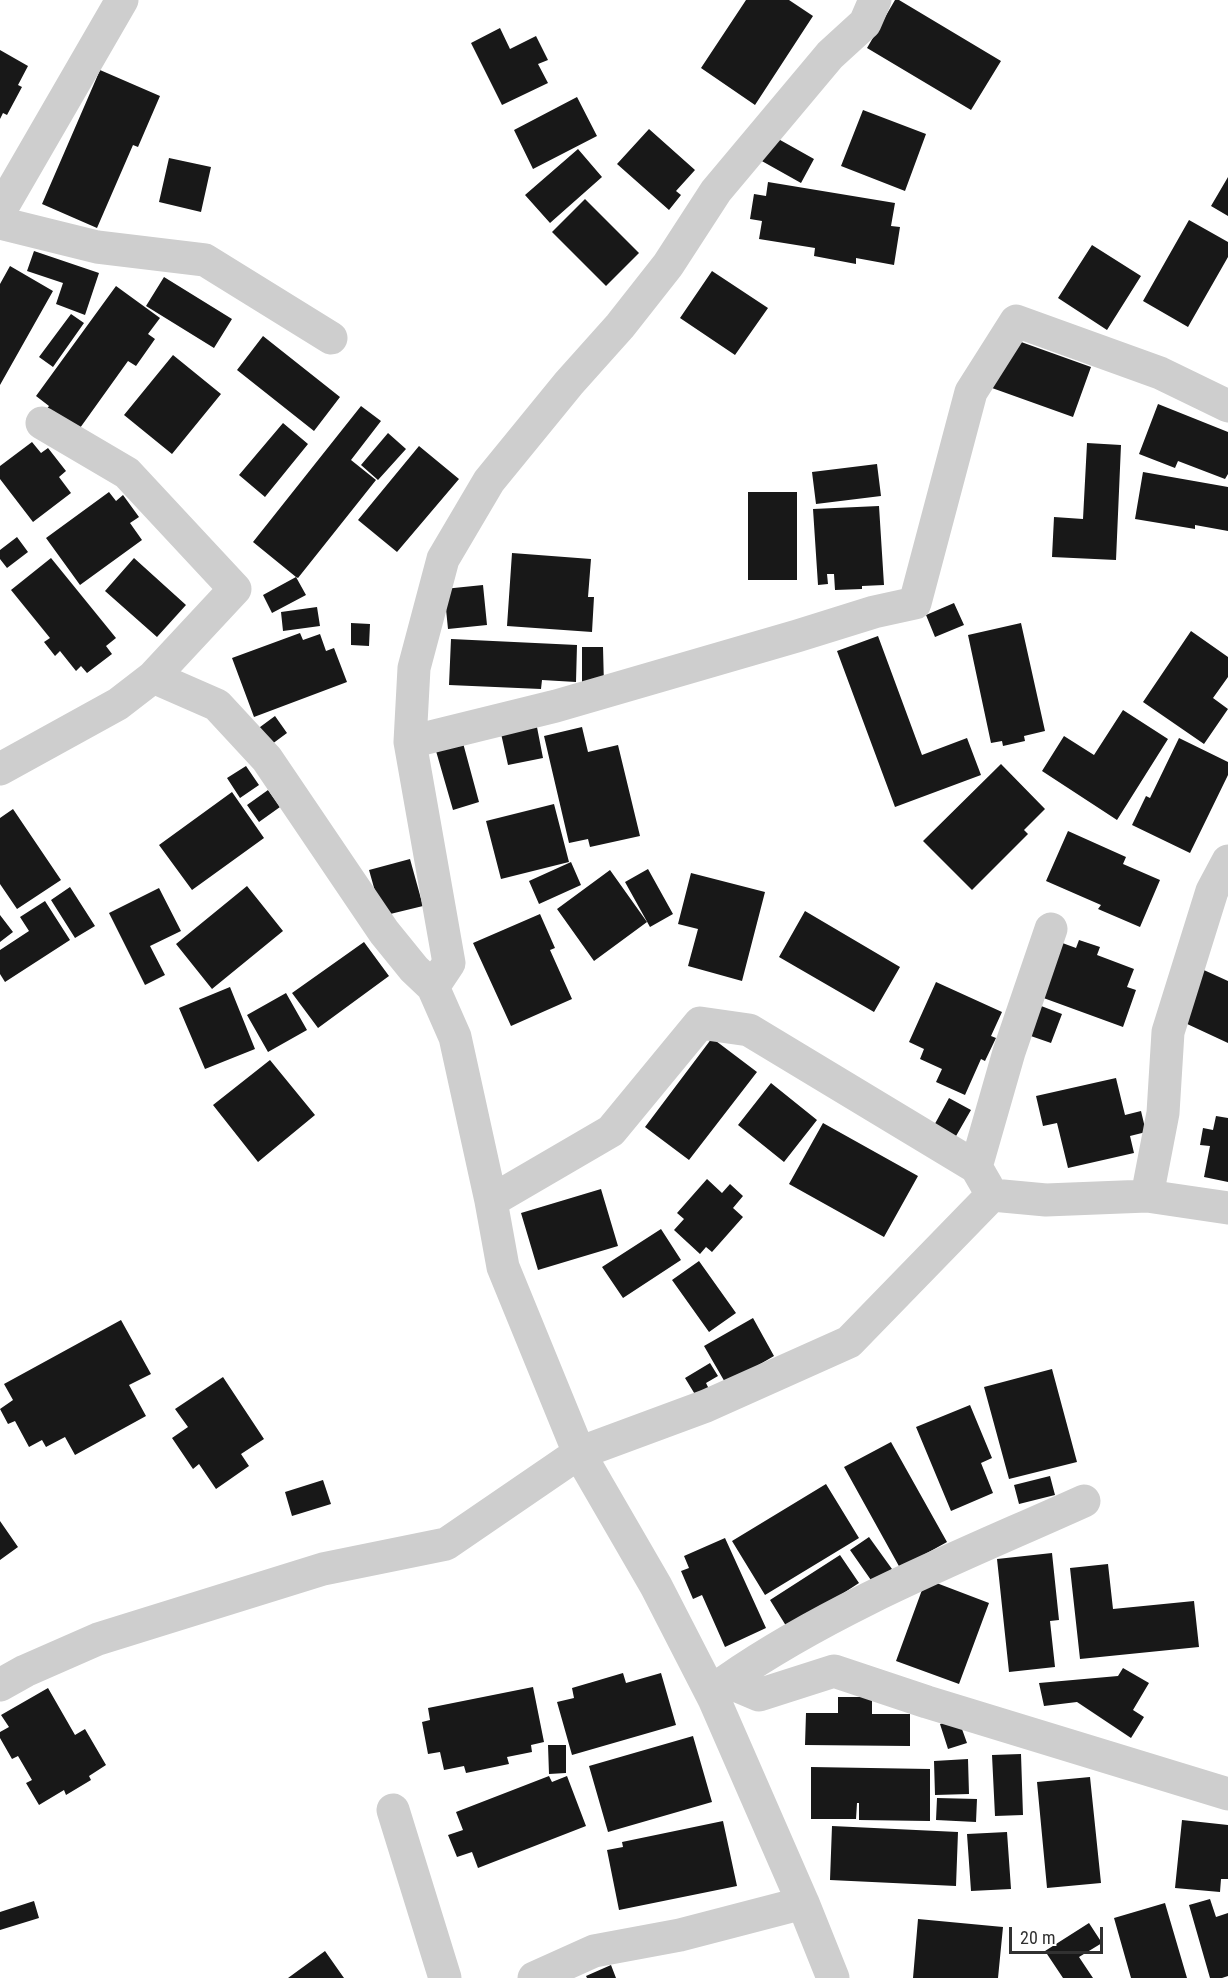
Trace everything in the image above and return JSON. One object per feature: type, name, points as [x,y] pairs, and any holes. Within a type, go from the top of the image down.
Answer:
[{"type":"street","points":[[0,211],[122,0]]},
{"type":"street","points":[[433,987],[449,963],[410,742],[414,668],[443,559],[489,481],[668,265],[716,191],[830,55],[865,23],[875,0]]},
{"type":"street","points":[[0,223],[97,247],[205,260],[331,338]]},
{"type":"street","points":[[410,742],[556,706],[874,612],[915,603],[971,392],[1016,321],[1160,373],[1228,406]]},
{"type":"street","points":[[0,769],[118,704],[153,677],[236,589],[127,473],[42,423]]},
{"type":"street","points":[[153,677],[217,705],[267,759],[384,932],[414,969],[433,987],[454,1036],[491,1200],[502,1267],[579,1453],[656,1586],[720,1690],[833,1978]]},
{"type":"street","points":[[1148,1197],[1163,1113],[1168,1032],[1212,891],[1228,861]]},
{"type":"street","points":[[976,1167],[1009,1052],[1051,929]]},
{"type":"street","points":[[491,1200],[611,1131],[700,1023],[749,1030],[976,1167],[992,1195]]},
{"type":"street","points":[[992,1195],[1046,1200],[1148,1197],[1228,1208]]},
{"type":"street","points":[[0,1685],[25,1671],[98,1639],[323,1569],[446,1544],[579,1453],[706,1406],[849,1342],[992,1195]]},
{"type":"street","points":[[720,1690],[762,1656],[834,1615],[1084,1501]]},
{"type":"street","points":[[720,1690],[759,1695],[834,1671],[927,1702],[1228,1794]]},
{"type":"street","points":[[393,1810],[445,1978]]},
{"type":"street","points":[[534,1978],[594,1951],[680,1935],[803,1903]]},
{"type":"building","points":[[746,0],[789,0],[813,16],[755,105],[701,68]]},
{"type":"building","points":[[895,0],[899,0],[1001,61],[971,110],[867,48]]},
{"type":"building","points":[[500,28],[510,49],[536,36],[548,60],[538,64],[548,83],[502,105],[471,43]]},
{"type":"building","points":[[0,50],[28,66],[18,85],[22,87],[7,115],[3,113],[0,119]]},
{"type":"building","points":[[100,70],[160,96],[138,147],[133,145],[97,228],[42,204]]},
{"type":"building","points":[[577,97],[597,136],[533,169],[514,130]]},
{"type":"building","points":[[863,110],[926,134],[905,191],[841,166]]},
{"type":"building","points":[[649,129],[695,170],[676,191],[681,195],[669,210],[617,164]]},
{"type":"building","points":[[773,136],[814,159],[801,183],[760,160]]},
{"type":"building","points":[[578,149],[602,177],[550,223],[525,195]]},
{"type":"building","points":[[169,158],[211,167],[201,212],[159,202]]},
{"type":"building","points":[[1228,177],[1228,216],[1211,206]]},
{"type":"building","points":[[768,182],[895,203],[891,226],[900,227],[894,265],[856,258],[856,264],[814,256],[815,248],[759,239],[762,221],[750,219],[754,194],[766,196]]},
{"type":"building","points":[[585,199],[639,253],[606,286],[552,232]]},
{"type":"building","points":[[1189,220],[1228,242],[1228,257],[1188,327],[1143,301]]},
{"type":"building","points":[[1092,245],[1141,276],[1107,330],[1058,298]]},
{"type":"building","points":[[34,251],[99,273],[85,315],[56,304],[63,283],[27,271]]},
{"type":"building","points":[[10,266],[53,291],[0,385],[0,284]]},
{"type":"building","points":[[712,271],[768,308],[735,355],[680,318]]},
{"type":"building","points":[[164,277],[232,319],[214,348],[146,306]]},
{"type":"building","points":[[116,286],[160,318],[148,334],[155,339],[136,366],[128,361],[80,428],[46,410],[49,406],[36,396]]},
{"type":"building","points":[[71,314],[84,323],[53,367],[39,357]]},
{"type":"building","points":[[263,336],[340,397],[314,431],[237,370]]},
{"type":"building","points":[[1010,338],[1091,367],[1073,417],[992,388]]},
{"type":"building","points":[[173,355],[221,394],[172,454],[124,415]]},
{"type":"building","points":[[1158,404],[1228,432],[1228,474],[1225,479],[1178,461],[1175,468],[1139,454]]},
{"type":"building","points":[[361,406],[381,421],[351,460],[376,480],[298,578],[253,542]]},
{"type":"building","points":[[283,423],[308,444],[265,497],[239,475]]},
{"type":"building","points":[[388,433],[406,449],[378,480],[361,465]]},
{"type":"building","points":[[32,442],[41,453],[48,448],[66,471],[59,477],[71,493],[33,522],[0,479],[0,466]]},
{"type":"building","points":[[1087,443],[1121,445],[1116,560],[1052,557],[1054,517],[1083,519]]},
{"type":"building","points":[[419,446],[459,479],[397,552],[358,520]]},
{"type":"building","points":[[877,464],[881,496],[816,504],[812,472]]},
{"type":"building","points":[[1143,472],[1228,487],[1228,531],[1195,525],[1195,529],[1135,519]]},
{"type":"building","points":[[109,492],[116,501],[123,495],[139,517],[130,523],[142,540],[80,585],[46,538]]},
{"type":"building","points":[[748,492],[797,492],[797,580],[748,580]]},
{"type":"building","points":[[879,506],[884,585],[835,590],[834,574],[827,574],[828,584],[818,585],[813,509]]},
{"type":"building","points":[[17,537],[28,552],[7,568],[0,559],[0,550]]},
{"type":"building","points":[[512,553],[591,559],[588,597],[594,597],[592,632],[507,626]]},
{"type":"building","points":[[51,558],[116,638],[106,646],[112,654],[87,673],[81,666],[76,671],[60,651],[55,656],[44,642],[50,638],[11,590]]},
{"type":"building","points":[[134,558],[186,605],[157,637],[105,591]]},
{"type":"building","points":[[296,577],[306,595],[272,613],[263,595]]},
{"type":"building","points":[[483,585],[487,625],[448,629],[444,589]]},
{"type":"building","points":[[954,603],[964,625],[935,637],[926,615]]},
{"type":"building","points":[[317,607],[320,626],[283,631],[281,612]]},
{"type":"building","points":[[351,623],[370,624],[369,646],[351,645]]},
{"type":"building","points":[[1021,623],[1045,731],[1024,736],[1025,741],[1003,746],[1002,741],[991,743],[968,635]]},
{"type":"building","points":[[1191,631],[1228,657],[1228,677],[1213,698],[1228,709],[1204,744],[1143,702]]},
{"type":"building","points":[[300,633],[303,640],[320,634],[326,651],[334,648],[347,682],[254,717],[232,658]]},
{"type":"building","points":[[878,636],[922,755],[967,738],[981,775],[895,807],[837,651]]},
{"type":"building","points":[[451,639],[577,645],[576,682],[542,680],[541,689],[449,685]]},
{"type":"building","points":[[582,647],[603,647],[604,686],[582,686]]},
{"type":"building","points":[[1123,710],[1168,739],[1117,820],[1042,771],[1064,736],[1094,755]]},
{"type":"building","points":[[275,716],[287,733],[268,747],[256,730]]},
{"type":"building","points":[[536,722],[543,758],[508,765],[500,729]]},
{"type":"building","points":[[582,727],[588,752],[618,745],[640,836],[590,847],[588,839],[569,843],[544,736]]},
{"type":"building","points":[[1179,738],[1228,762],[1228,775],[1190,853],[1132,825],[1146,796],[1150,798]]},
{"type":"building","points":[[463,743],[479,802],[453,810],[436,751]]},
{"type":"building","points":[[1001,764],[1045,809],[1024,830],[1028,834],[972,890],[923,841]]},
{"type":"building","points":[[246,766],[259,785],[240,798],[227,778]]},
{"type":"building","points":[[268,790],[280,807],[259,822],[247,805]]},
{"type":"building","points":[[232,792],[264,838],[192,890],[159,845]]},
{"type":"building","points":[[554,804],[569,862],[501,879],[486,821]]},
{"type":"building","points":[[13,809],[61,880],[17,909],[0,884],[0,818]]},
{"type":"building","points":[[1068,831],[1126,857],[1123,864],[1160,880],[1140,927],[1098,909],[1101,905],[1046,881]]},
{"type":"building","points":[[410,859],[423,906],[382,916],[369,870]]},
{"type":"building","points":[[571,862],[581,885],[539,904],[529,881]]},
{"type":"building","points":[[648,869],[673,914],[650,927],[625,882]]},
{"type":"building","points":[[610,870],[647,922],[594,961],[557,909]]},
{"type":"building","points":[[691,873],[765,892],[742,981],[688,966],[698,929],[678,924]]},
{"type":"building","points":[[247,886],[283,931],[212,989],[176,944]]},
{"type":"building","points":[[70,887],[95,926],[75,938],[51,900]]},
{"type":"building","points":[[159,888],[181,931],[150,946],[165,975],[145,985],[109,913]]},
{"type":"building","points":[[45,901],[70,940],[5,982],[0,974],[0,950],[29,931],[20,917]]},
{"type":"building","points":[[805,911],[900,967],[874,1012],[779,957]]},
{"type":"building","points":[[540,914],[555,948],[550,950],[572,999],[511,1026],[473,943]]},
{"type":"building","points":[[0,915],[13,932],[0,942]]},
{"type":"building","points":[[1079,940],[1100,947],[1097,955],[1134,969],[1127,987],[1136,990],[1123,1027],[1038,996],[1057,941],[1076,948]]},
{"type":"building","points":[[364,942],[389,976],[318,1028],[292,993]]},
{"type":"building","points":[[1195,966],[1228,981],[1228,1043],[1185,1023]]},
{"type":"building","points":[[936,982],[1002,1012],[991,1036],[996,1038],[985,1061],[981,1059],[965,1095],[936,1082],[942,1069],[920,1059],[924,1049],[909,1042]]},
{"type":"building","points":[[230,987],[255,1049],[205,1069],[179,1008]]},
{"type":"building","points":[[286,993],[307,1030],[268,1052],[247,1015]]},
{"type":"building","points":[[1036,1004],[1062,1014],[1051,1043],[1025,1034]]},
{"type":"building","points":[[712,1038],[757,1072],[689,1160],[645,1127]]},
{"type":"building","points":[[270,1060],[315,1115],[258,1162],[213,1105]]},
{"type":"building","points":[[1116,1078],[1125,1115],[1141,1111],[1146,1132],[1130,1136],[1134,1153],[1068,1168],[1057,1123],[1043,1126],[1036,1096]]},
{"type":"building","points":[[771,1083],[817,1120],[784,1162],[738,1125]]},
{"type":"building","points":[[949,1098],[971,1110],[952,1143],[931,1131]]},
{"type":"building","points":[[1216,1116],[1228,1118],[1228,1182],[1204,1177],[1210,1146],[1200,1145],[1203,1128],[1213,1130]]},
{"type":"building","points":[[823,1123],[918,1176],[884,1237],[789,1184]]},
{"type":"building","points":[[707,1179],[722,1193],[730,1184],[743,1196],[733,1208],[743,1217],[712,1252],[706,1247],[700,1254],[674,1230],[684,1219],[677,1213]]},
{"type":"building","points":[[601,1189],[618,1246],[538,1270],[521,1213]]},
{"type":"building","points":[[661,1229],[681,1260],[623,1298],[602,1267]]},
{"type":"building","points":[[699,1261],[736,1313],[709,1332],[672,1280]]},
{"type":"building","points":[[753,1318],[774,1356],[726,1384],[704,1346]]},
{"type":"building","points":[[121,1320],[151,1374],[129,1385],[146,1416],[75,1455],[65,1437],[46,1447],[42,1440],[29,1447],[15,1421],[8,1424],[0,1409],[13,1400],[4,1384]]},
{"type":"building","points":[[710,1363],[718,1376],[706,1383],[709,1389],[696,1396],[685,1378]]},
{"type":"building","points":[[1052,1369],[1077,1462],[1009,1479],[984,1387]]},
{"type":"building","points":[[223,1377],[264,1439],[241,1454],[249,1466],[216,1489],[199,1464],[193,1469],[172,1438],[188,1427],[175,1409]]},
{"type":"building","points":[[970,1405],[992,1458],[981,1463],[993,1493],[951,1511],[916,1427]]},
{"type":"building","points":[[891,1442],[947,1542],[900,1568],[844,1467]]},
{"type":"building","points":[[1050,1476],[1055,1495],[1019,1504],[1014,1485]]},
{"type":"building","points":[[323,1480],[331,1504],[292,1516],[285,1492]]},
{"type":"building","points":[[826,1484],[859,1538],[765,1595],[732,1541]]},
{"type":"building","points":[[0,1521],[18,1547],[0,1560]]},
{"type":"building","points":[[869,1537],[892,1569],[873,1583],[850,1550]]},
{"type":"building","points":[[725,1538],[766,1628],[725,1647],[702,1595],[693,1599],[681,1571],[689,1568],[684,1556]]},
{"type":"building","points":[[1052,1553],[1059,1620],[1050,1621],[1055,1667],[1009,1672],[997,1559]]},
{"type":"building","points":[[840,1555],[859,1583],[788,1629],[770,1600]]},
{"type":"building","points":[[1108,1564],[1113,1609],[1194,1601],[1199,1647],[1080,1659],[1070,1568]]},
{"type":"building","points":[[926,1579],[989,1603],[959,1684],[896,1661]]},
{"type":"building","points":[[1123,1668],[1149,1683],[1133,1710],[1144,1717],[1131,1738],[1077,1702],[1044,1706],[1039,1683],[1118,1676]]},
{"type":"building","points":[[623,1673],[626,1683],[661,1673],[676,1725],[572,1755],[557,1702],[574,1698],[572,1688]]},
{"type":"building","points":[[533,1687],[544,1742],[531,1745],[532,1752],[507,1757],[509,1764],[466,1773],[464,1766],[444,1770],[440,1752],[428,1754],[422,1722],[430,1720],[428,1708]]},
{"type":"building","points":[[48,1688],[75,1735],[85,1729],[106,1765],[89,1776],[91,1780],[66,1795],[64,1790],[39,1805],[26,1783],[32,1780],[18,1756],[12,1759],[0,1738],[0,1732],[9,1727],[1,1715]]},
{"type":"building","points":[[838,1697],[872,1697],[872,1714],[910,1714],[910,1746],[805,1745],[806,1713],[838,1713]]},
{"type":"building","points":[[958,1718],[967,1743],[948,1749],[940,1724]]},
{"type":"building","points":[[693,1736],[712,1802],[608,1832],[589,1766]]},
{"type":"building","points":[[548,1745],[566,1745],[566,1773],[549,1774]]},
{"type":"building","points":[[1021,1754],[1023,1815],[995,1816],[992,1755]]},
{"type":"building","points":[[968,1759],[969,1794],[935,1795],[934,1761]]},
{"type":"building","points":[[811,1767],[930,1769],[930,1821],[859,1820],[859,1803],[857,1803],[856,1819],[811,1819]]},
{"type":"building","points":[[549,1776],[552,1782],[567,1776],[586,1826],[478,1868],[472,1852],[457,1857],[448,1835],[463,1830],[456,1812]]},
{"type":"building","points":[[1090,1777],[1101,1883],[1047,1888],[1037,1782]]},
{"type":"building","points":[[937,1798],[977,1799],[976,1822],[936,1820]]},
{"type":"building","points":[[1182,1820],[1228,1825],[1228,1879],[1221,1879],[1220,1892],[1175,1888]]},
{"type":"building","points":[[723,1821],[737,1886],[619,1910],[607,1850],[623,1847],[622,1842]]},
{"type":"building","points":[[832,1826],[958,1832],[956,1886],[830,1880]]},
{"type":"building","points":[[1007,1832],[1011,1889],[971,1891],[967,1834]]},
{"type":"building","points":[[1210,1899],[1216,1917],[1228,1913],[1228,1976],[1222,1978],[1210,1978],[1189,1905]]},
{"type":"building","points":[[34,1901],[39,1918],[0,1930],[0,1912]]},
{"type":"building","points":[[1165,1903],[1187,1978],[1131,1978],[1114,1918]]},
{"type":"building","points":[[918,1919],[1003,1927],[998,1978],[913,1978]]},
{"type":"building","points":[[1089,1923],[1102,1943],[1079,1957],[1093,1978],[1063,1978],[1045,1951]]},
{"type":"building","points":[[325,1951],[344,1978],[288,1978]]},
{"type":"building","points":[[611,1965],[616,1978],[587,1978],[586,1976]]}]
